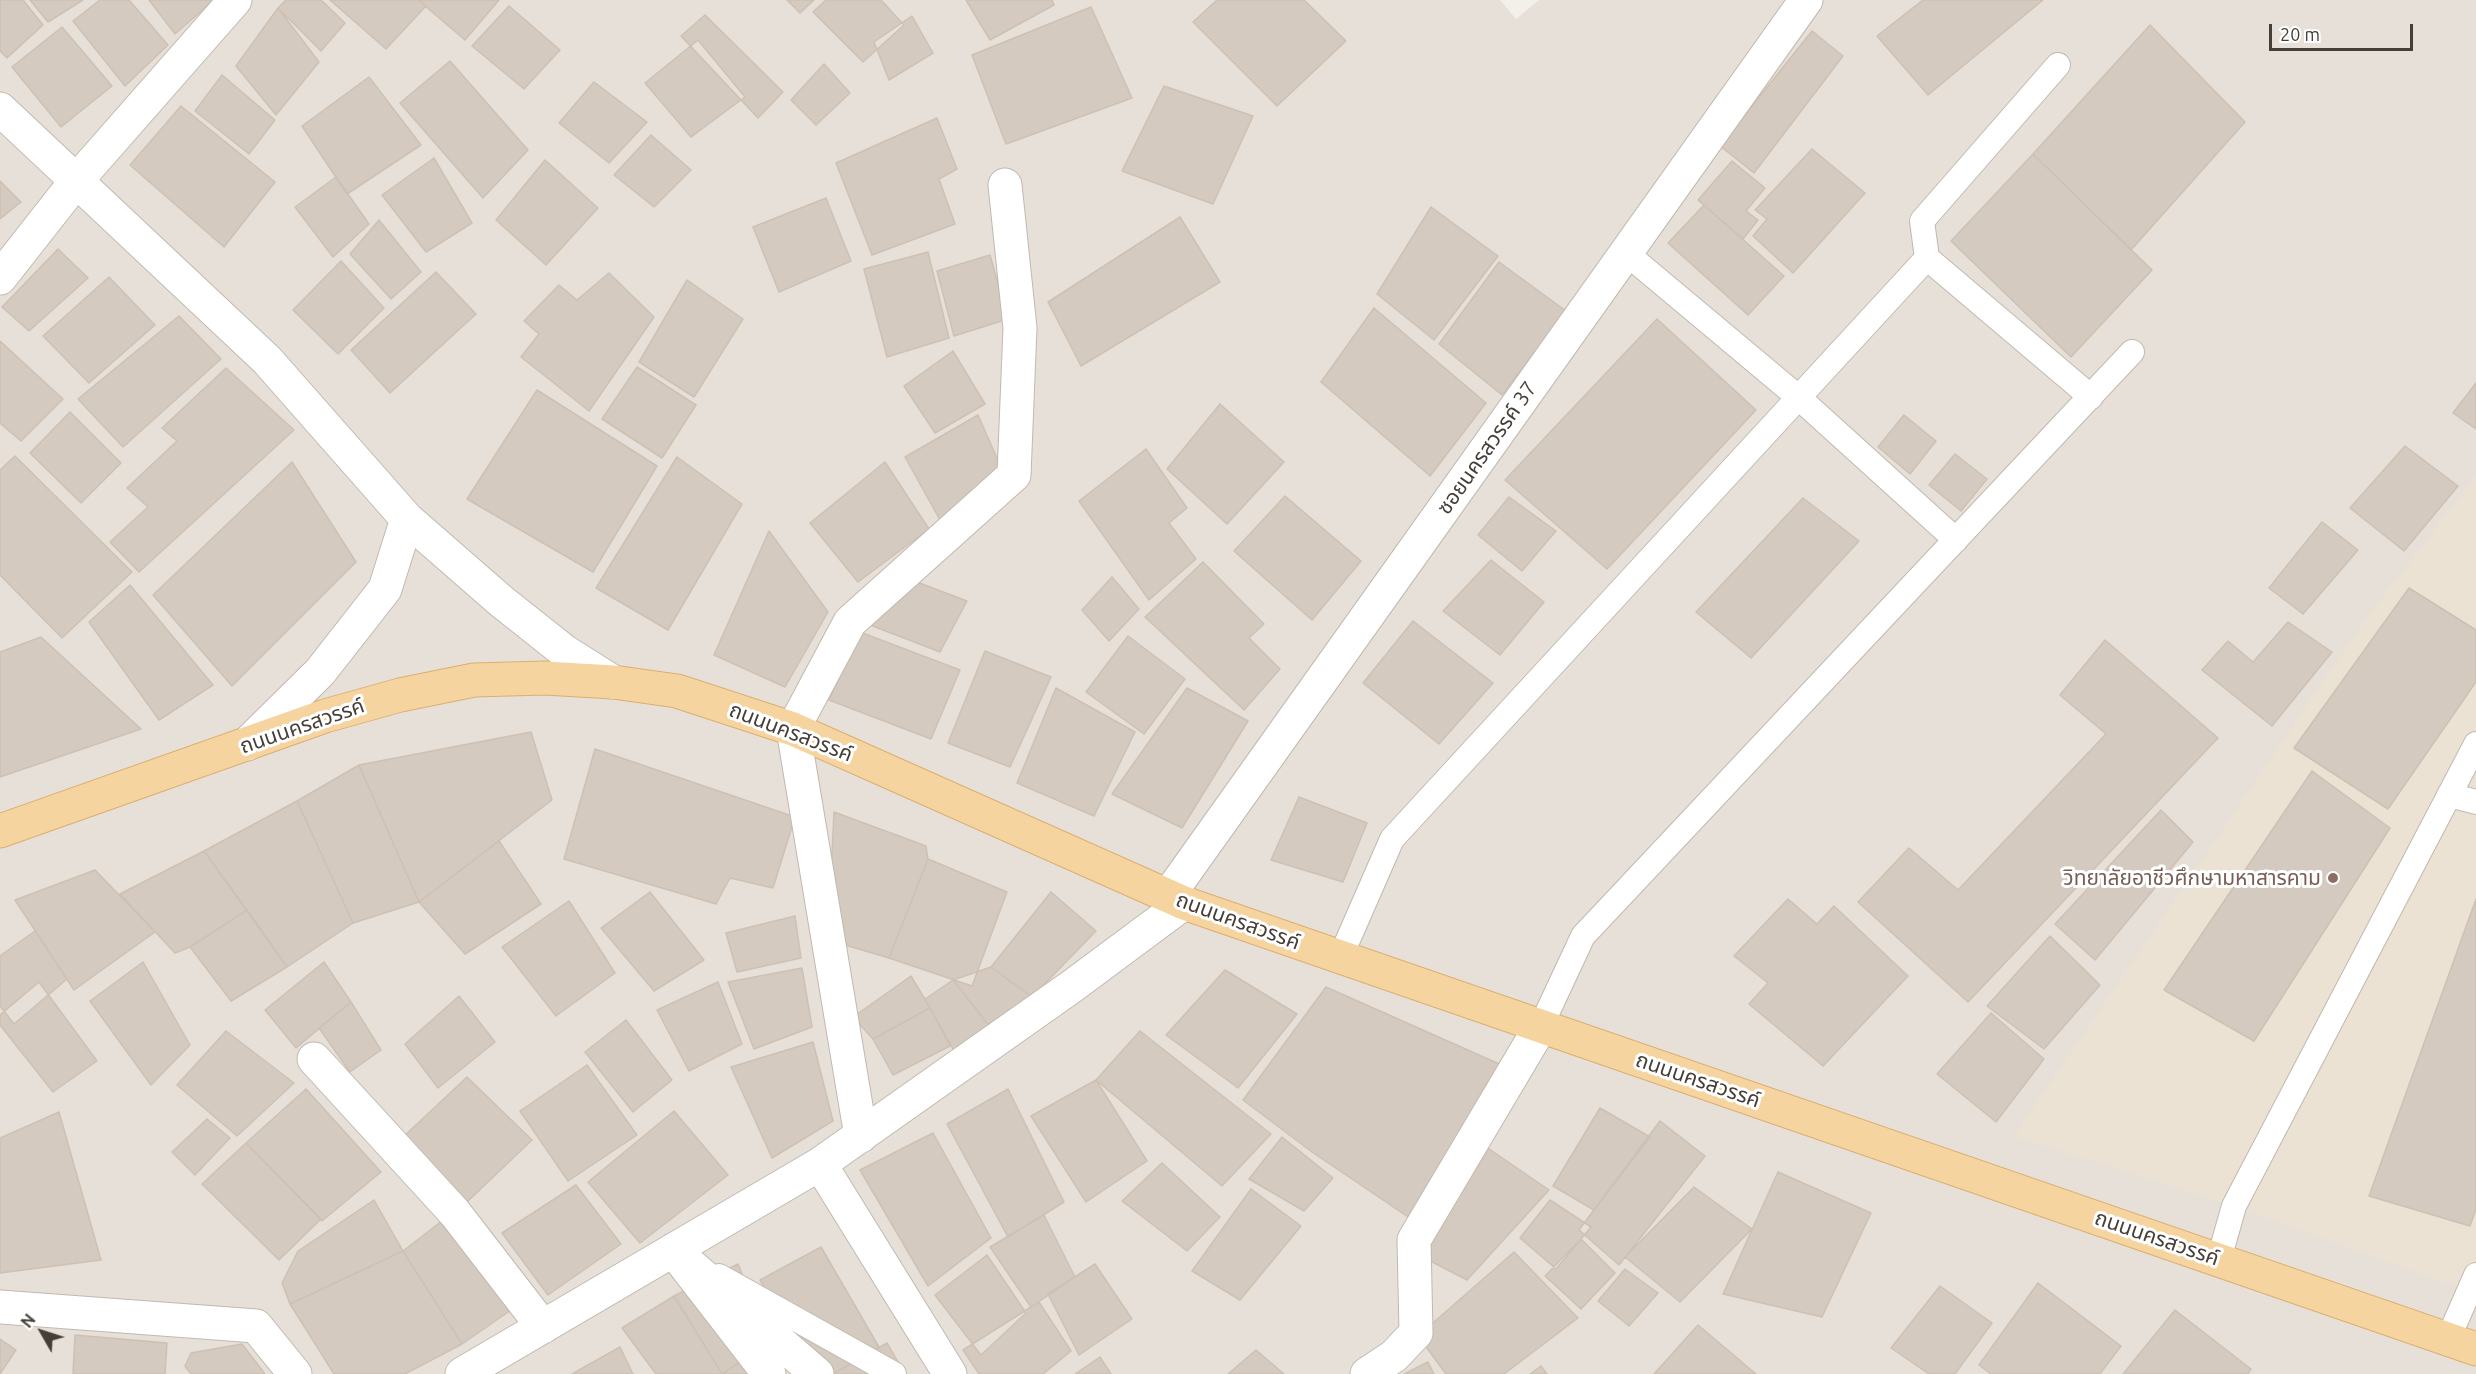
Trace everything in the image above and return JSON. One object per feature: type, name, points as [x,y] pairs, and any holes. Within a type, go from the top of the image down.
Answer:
[{"type":"main road","name":"ถนนนครสวรรค์","points":[[0,831],[325,716],[400,694],[474,680],[545,678],[613,682],[677,691],[792,729],[1176,900],[2462,1344]]},
{"type":"street","points":[[0,278],[77,180],[235,0]]},
{"type":"street","name":"ซอยนครสวรรค์ 37","points":[[462,1374],[820,1164],[1071,987],[1176,900],[1626,254],[1806,0]]},
{"type":"street","points":[[0,109],[267,360],[407,519],[501,601],[564,651],[613,682]]},
{"type":"street","points":[[861,1136],[792,729],[850,622],[1014,475],[1020,328],[1005,185]]},
{"type":"street","points":[[247,744],[320,672],[386,589],[407,519]]},
{"type":"street","points":[[1367,1374],[1394,1356],[1416,1333],[1414,1240],[1541,1026]]},
{"type":"street","points":[[314,1059],[455,1213],[543,1327]]},
{"type":"street","points":[[820,1164],[950,1374]]},
{"type":"street","points":[[673,1250],[770,1374]]},
{"type":"street","points":[[673,1250],[818,1374]]},
{"type":"street","points":[[0,1307],[256,1326],[295,1374]]},
{"type":"lane","points":[[2058,65],[1922,221],[1927,258],[2091,397]]},
{"type":"lane","points":[[1626,254],[1798,397],[1956,540]]},
{"type":"lane","points":[[1340,958],[1392,839],[1927,258]]},
{"type":"lane","points":[[1541,1026],[1583,936],[2132,352]]},
{"type":"lane","points":[[2219,1259],[2234,1206],[2476,744]]},
{"type":"lane","points":[[2449,795],[2476,802]]},
{"type":"lane","points":[[673,1250],[894,1374]]},
{"type":"lane","points":[[2462,1344],[2476,1275]]},
{"type":"shaded area","points":[[0,0],[1500,0],[1516,19],[1539,0],[2476,0],[2476,1374],[0,1374]]},
{"type":"shaded area","name":"วิทยาลัยอาชีวศึกษามหาสารคาม","points":[[2476,476],[2476,1294],[2234,1206],[2014,1136],[2365,620]]},
{"type":"building","points":[[0,0],[23,0],[43,25],[7,58],[0,51]]},
{"type":"building","points":[[30,0],[83,0],[48,22]]},
{"type":"building","points":[[100,0],[129,0],[168,45],[125,86],[73,21]]},
{"type":"building","points":[[149,0],[214,0],[175,34]]},
{"type":"building","points":[[286,0],[321,0],[345,23],[321,51],[278,8]]},
{"type":"building","points":[[330,0],[418,0],[426,6],[386,49]]},
{"type":"building","points":[[418,0],[499,0],[465,40]]},
{"type":"building","points":[[787,0],[814,0],[800,13]]},
{"type":"building","points":[[826,0],[881,0],[904,25],[863,62],[813,12]]},
{"type":"building","points":[[966,0],[1052,0],[1054,5],[990,40]]},
{"type":"building","points":[[1217,0],[1304,0],[1346,41],[1277,106],[1193,22]]},
{"type":"building","points":[[1923,0],[2043,0],[1928,95],[1877,36]]},
{"type":"building","points":[[509,6],[560,50],[524,89],[472,46]]},
{"type":"building","points":[[1091,7],[1132,98],[1006,144],[972,55]]},
{"type":"building","points":[[278,8],[319,62],[276,115],[236,66]]},
{"type":"building","points":[[705,15],[783,92],[758,118],[681,36]]},
{"type":"building","points":[[912,16],[933,53],[889,80],[874,42]]},
{"type":"building","points":[[2150,25],[2245,122],[2131,250],[2033,154]]},
{"type":"building","points":[[62,27],[112,86],[61,127],[12,67]]},
{"type":"building","points":[[1812,31],[1843,56],[1754,173],[1720,146]]},
{"type":"building","points":[[698,40],[745,97],[691,137],[645,83]]},
{"type":"building","points":[[450,61],[528,150],[483,198],[400,103]]},
{"type":"building","points":[[824,64],[850,93],[816,125],[791,100]]},
{"type":"building","points":[[222,75],[275,120],[249,154],[195,111]]},
{"type":"building","points":[[369,77],[421,145],[347,194],[302,126]]},
{"type":"building","points":[[594,82],[647,122],[609,163],[559,123]]},
{"type":"building","points":[[1164,86],[1253,116],[1213,204],[1122,171]]},
{"type":"building","points":[[181,106],[275,182],[224,247],[130,165]]},
{"type":"building","points":[[937,118],[957,169],[939,179],[955,224],[872,255],[836,163]]},
{"type":"building","points":[[651,135],[691,170],[654,207],[614,175]]},
{"type":"building","points":[[1812,149],[1865,193],[1793,273],[1753,236],[1767,219],[1755,210]]},
{"type":"building","points":[[2033,154],[2152,270],[2071,357],[1951,241]]},
{"type":"building","points":[[434,158],[472,223],[426,252],[382,195]]},
{"type":"building","points":[[545,160],[598,208],[546,265],[496,220]]},
{"type":"building","points":[[1732,161],[1765,188],[1746,211],[1758,220],[1743,239],[1698,200]]},
{"type":"building","points":[[336,177],[369,224],[333,257],[295,207]]},
{"type":"building","points":[[0,181],[21,202],[0,219]]},
{"type":"building","points":[[826,198],[851,261],[779,292],[753,227]]},
{"type":"building","points":[[1704,205],[1784,276],[1748,315],[1668,243]]},
{"type":"building","points":[[1431,207],[1498,256],[1434,340],[1377,294]]},
{"type":"building","points":[[1180,217],[1220,282],[1081,366],[1048,302]]},
{"type":"building","points":[[379,220],[421,272],[391,299],[350,254]]},
{"type":"building","points":[[58,249],[88,278],[29,331],[2,307]]},
{"type":"building","points":[[928,252],[949,338],[887,357],[864,269]]},
{"type":"building","points":[[990,255],[1008,319],[954,336],[937,271]]},
{"type":"building","points":[[341,261],[384,308],[338,354],[293,310]]},
{"type":"building","points":[[1499,262],[1566,311],[1502,395],[1439,344]]},
{"type":"building","points":[[436,272],[476,314],[390,393],[351,350]]},
{"type":"building","points":[[609,273],[654,317],[589,411],[521,357],[539,334],[524,321],[559,285],[577,300]]},
{"type":"building","points":[[109,277],[155,325],[89,383],[43,336]]},
{"type":"building","points":[[687,280],[743,319],[694,397],[639,362]]},
{"type":"building","points":[[1374,308],[1486,403],[1430,476],[1321,382]]},
{"type":"building","points":[[179,316],[221,359],[123,447],[78,399]]},
{"type":"building","points":[[1657,319],[1756,410],[1607,569],[1505,480]]},
{"type":"building","points":[[0,341],[63,399],[21,441],[0,423]]},
{"type":"building","points":[[953,351],[985,404],[935,433],[904,386]]},
{"type":"building","points":[[637,367],[696,405],[662,458],[602,419]]},
{"type":"building","points":[[226,368],[294,430],[139,572],[110,542],[148,507],[127,488],[177,441],[162,428]]},
{"type":"building","points":[[2476,383],[2476,429],[2453,413]]},
{"type":"building","points":[[537,390],[657,466],[593,572],[467,499]]},
{"type":"building","points":[[1220,404],[1284,462],[1227,524],[1167,469]]},
{"type":"building","points":[[70,412],[121,463],[81,503],[30,453]]},
{"type":"building","points":[[978,415],[1003,472],[940,520],[905,457]]},
{"type":"building","points":[[1904,415],[1936,441],[1910,474],[1878,447]]},
{"type":"building","points":[[2405,446],[2458,486],[2404,551],[2350,508]]},
{"type":"building","points":[[1146,449],[1187,508],[1169,523],[1196,559],[1149,600],[1079,501]]},
{"type":"building","points":[[1955,454],[1987,479],[1961,511],[1929,485]]},
{"type":"building","points":[[15,456],[132,572],[62,638],[0,575],[0,470]]},
{"type":"building","points":[[677,457],[742,504],[668,630],[596,588]]},
{"type":"building","points":[[292,462],[356,562],[232,686],[153,595]]},
{"type":"building","points":[[885,462],[929,529],[858,582],[810,523]]},
{"type":"building","points":[[1285,496],[1361,561],[1312,620],[1234,551]]},
{"type":"building","points":[[1509,497],[1556,531],[1522,571],[1478,535]]},
{"type":"building","points":[[1803,498],[1859,541],[1751,658],[1696,612]]},
{"type":"building","points":[[2322,522],[2358,550],[2303,614],[2269,588]]},
{"type":"building","points":[[769,531],[828,612],[785,687],[714,655]]},
{"type":"building","points":[[1491,560],[1544,602],[1500,655],[1443,611]]},
{"type":"building","points":[[1203,562],[1264,624],[1249,638],[1280,669],[1244,710],[1145,617]]},
{"type":"building","points":[[1112,577],[1139,609],[1109,641],[1082,610]]},
{"type":"building","points":[[909,579],[967,601],[940,652],[865,623]]},
{"type":"building","points":[[130,585],[213,685],[159,720],[89,622]]},
{"type":"building","points":[[2409,588],[2476,630],[2476,682],[2388,809],[2294,748]]},
{"type":"building","points":[[1413,621],[1493,683],[1439,744],[1363,683]]},
{"type":"building","points":[[2288,622],[2332,652],[2272,726],[2202,670],[2228,641],[2253,662]]},
{"type":"building","points":[[860,632],[960,670],[931,739],[829,700]]},
{"type":"building","points":[[1128,636],[1185,679],[1144,734],[1086,692]]},
{"type":"building","points":[[41,637],[141,729],[0,777],[0,652]]},
{"type":"building","points":[[2105,640],[2218,738],[1968,1002],[1858,902],[1909,848],[1958,890],[2106,734],[2060,695]]},
{"type":"building","points":[[985,651],[1051,677],[1010,767],[948,743]]},
{"type":"building","points":[[1056,688],[1135,732],[1094,816],[1017,783]]},
{"type":"building","points":[[1187,688],[1248,721],[1182,828],[1112,794]]},
{"type":"building","points":[[531,732],[552,800],[419,902],[359,765]]},
{"type":"building","points":[[595,749],[795,817],[773,888],[730,878],[716,904],[564,859]]},
{"type":"building","points":[[359,765],[419,902],[353,923],[297,801]]},
{"type":"building","points":[[2312,771],[2390,828],[2254,1041],[2164,990]]},
{"type":"building","points":[[1299,797],[1367,823],[1343,882],[1271,860]]},
{"type":"building","points":[[297,801],[353,923],[287,967],[204,851]]},
{"type":"building","points":[[2161,810],[2193,842],[2095,960],[2055,924]]},
{"type":"building","points":[[834,812],[926,846],[928,859],[889,958],[828,940]]},
{"type":"building","points":[[499,841],[541,904],[465,954],[419,902]]},
{"type":"building","points":[[204,851],[247,910],[190,947],[175,953],[120,894]]},
{"type":"building","points":[[928,859],[1007,892],[972,986],[889,958]]},
{"type":"building","points":[[95,870],[155,932],[74,990],[15,900]]},
{"type":"building","points":[[650,892],[704,960],[654,991],[601,928]]},
{"type":"building","points":[[1051,892],[1096,931],[1032,997],[991,967]]},
{"type":"building","points":[[1788,899],[1817,924],[1834,906],[1908,976],[1823,1066],[1749,1004],[1768,983],[1734,956]]},
{"type":"building","points":[[2476,899],[2476,1209],[2470,1226],[2369,1196]]},
{"type":"building","points":[[569,901],[615,973],[556,1016],[502,947]]},
{"type":"building","points":[[247,910],[287,967],[231,1001],[190,947]]},
{"type":"building","points":[[795,916],[801,958],[737,972],[726,933]]},
{"type":"building","points":[[35,931],[67,979],[14,1024],[0,1006],[0,956]]},
{"type":"building","points":[[2050,936],[2100,985],[2044,1049],[1987,1006]]},
{"type":"building","points":[[143,962],[190,1045],[151,1085],[90,1001]]},
{"type":"building","points":[[324,962],[351,1002],[296,1048],[265,1010]]},
{"type":"building","points":[[991,967],[1032,997],[990,1027],[953,980]]},
{"type":"building","points":[[802,968],[812,1027],[754,1049],[728,982]]},
{"type":"building","points":[[1225,970],[1297,1014],[1238,1088],[1166,1035]]},
{"type":"building","points":[[911,976],[930,1008],[873,1039],[853,1017]]},
{"type":"building","points":[[953,980],[990,1027],[954,1051],[925,999]]},
{"type":"building","points":[[39,982],[97,1061],[53,1092],[0,1025],[0,1015]]},
{"type":"building","points":[[718,982],[742,1044],[689,1071],[657,1010]]},
{"type":"building","points":[[1326,987],[1506,1067],[1414,1221],[1312,1152],[1243,1100]]},
{"type":"building","points":[[459,996],[495,1042],[438,1088],[405,1044]]},
{"type":"building","points":[[351,1002],[381,1050],[350,1072],[319,1028]]},
{"type":"building","points":[[930,1008],[950,1046],[893,1075],[873,1039]]},
{"type":"building","points":[[1991,1013],[2044,1059],[1996,1122],[1937,1074]]},
{"type":"building","points":[[626,1020],[672,1080],[633,1112],[585,1052]]},
{"type":"building","points":[[226,1031],[294,1083],[237,1136],[177,1085]]},
{"type":"building","points":[[1140,1031],[1271,1134],[1222,1186],[1096,1080]]},
{"type":"building","points":[[813,1042],[833,1121],[772,1158],[731,1067]]},
{"type":"building","points":[[587,1065],[637,1135],[568,1181],[520,1111]]},
{"type":"building","points":[[467,1077],[532,1140],[466,1203],[400,1140]]},
{"type":"building","points":[[1096,1080],[1147,1161],[1086,1202],[1031,1116]]},
{"type":"building","points":[[306,1089],[381,1172],[322,1221],[246,1143]]},
{"type":"building","points":[[1008,1089],[1064,1202],[1008,1237],[947,1124]]},
{"type":"building","points":[[1600,1108],[1650,1137],[1594,1210],[1553,1186]]},
{"type":"building","points":[[674,1111],[728,1175],[640,1243],[588,1182]]},
{"type":"building","points":[[59,1112],[101,1260],[0,1273],[0,1138]]},
{"type":"building","points":[[207,1119],[230,1138],[195,1175],[172,1152]]},
{"type":"building","points":[[1660,1121],[1705,1156],[1619,1265],[1579,1230]]},
{"type":"building","points":[[933,1133],[991,1238],[928,1286],[860,1170]]},
{"type":"building","points":[[1282,1137],[1333,1178],[1304,1211],[1249,1179]]},
{"type":"building","points":[[246,1143],[321,1219],[279,1260],[202,1184]]},
{"type":"building","points":[[1482,1144],[1549,1190],[1467,1280],[1415,1253]]},
{"type":"building","points":[[1162,1163],[1220,1217],[1187,1251],[1122,1201]]},
{"type":"building","points":[[1778,1172],[1871,1213],[1822,1317],[1723,1294]]},
{"type":"building","points":[[576,1185],[621,1244],[548,1295],[502,1233]]},
{"type":"building","points":[[1694,1187],[1752,1229],[1680,1302],[1625,1257]]},
{"type":"building","points":[[1251,1189],[1301,1226],[1240,1300],[1192,1271]]},
{"type":"building","points":[[374,1200],[403,1251],[290,1304],[282,1283],[298,1251]]},
{"type":"building","points":[[1550,1200],[1591,1227],[1556,1269],[1520,1238]]},
{"type":"building","points":[[1044,1215],[1075,1277],[1031,1307],[990,1247]]},
{"type":"building","points":[[447,1217],[514,1308],[462,1344],[403,1251]]},
{"type":"building","points":[[1581,1239],[1615,1273],[1581,1309],[1545,1276]]},
{"type":"building","points":[[821,1247],[879,1347],[833,1374],[815,1374],[760,1280]]},
{"type":"building","points":[[403,1251],[462,1344],[405,1374],[334,1374],[290,1304]]},
{"type":"building","points":[[1514,1252],[1578,1318],[1504,1374],[1446,1374],[1418,1336]]},
{"type":"building","points":[[987,1255],[1026,1313],[981,1355],[935,1295]]},
{"type":"building","points":[[738,1264],[769,1343],[722,1374],[674,1296]]},
{"type":"building","points":[[1095,1264],[1132,1319],[1079,1355],[1048,1294]]},
{"type":"building","points":[[1625,1269],[1658,1293],[1629,1326],[1598,1301]]},
{"type":"building","points":[[2038,1283],[2121,1346],[2100,1374],[1991,1374],[1979,1365]]},
{"type":"building","points":[[1940,1286],[1992,1323],[1955,1374],[1929,1374],[1891,1348]]},
{"type":"building","points":[[674,1296],[722,1374],[656,1374],[622,1328]]},
{"type":"building","points":[[1039,1302],[1071,1351],[1043,1374],[979,1374],[963,1350]]},
{"type":"building","points":[[2175,1310],[2251,1369],[2248,1374],[2123,1374]]},
{"type":"building","points":[[1698,1325],[1756,1374],[1654,1374]]},
{"type":"building","points":[[75,1335],[167,1343],[165,1374],[73,1374]]},
{"type":"building","points":[[0,1339],[16,1350],[0,1374]]},
{"type":"building","points":[[769,1343],[780,1374],[722,1374]]},
{"type":"building","points":[[887,1343],[905,1374],[833,1374]]},
{"type":"building","points":[[242,1344],[265,1374],[191,1374],[185,1366],[191,1353]]},
{"type":"building","points":[[620,1347],[633,1374],[572,1374]]},
{"type":"building","points":[[1256,1350],[1284,1374],[1228,1374]]},
{"type":"building","points":[[1100,1357],[1111,1374],[1075,1374]]},
{"type":"building","points":[[1428,1362],[1434,1374],[1404,1374]]},
{"type":"building","points":[[1541,1366],[1547,1374],[1530,1374]]},
{"type":"place","name":"วิทยาลัยอาชีวศึกษามหาสารคาม","points":[[2333,878]]}]
